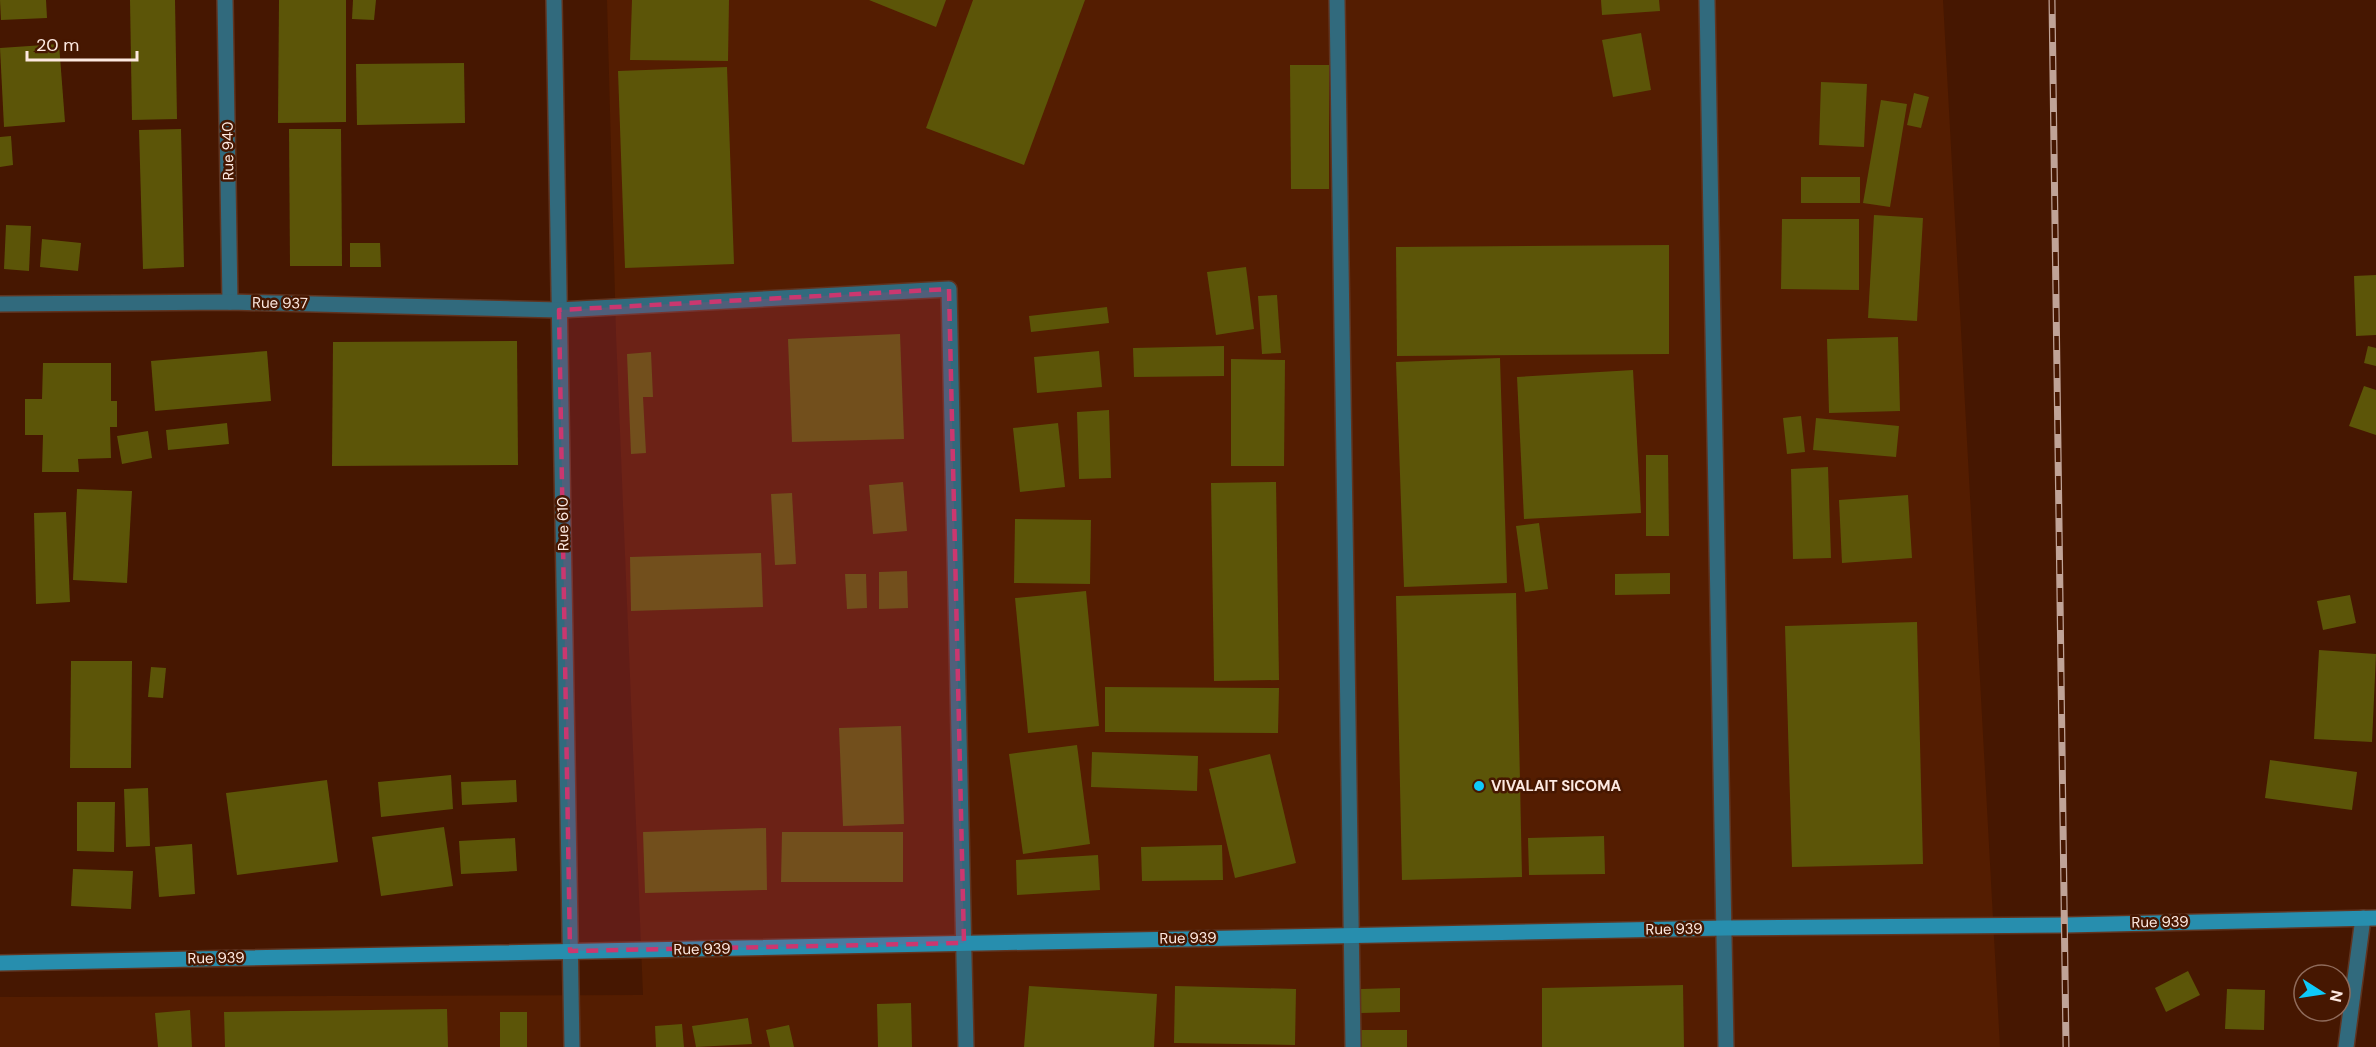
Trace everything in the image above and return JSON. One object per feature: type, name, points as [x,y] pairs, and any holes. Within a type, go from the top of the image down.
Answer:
[{"type":"main road","name":"Rue 939","points":[[0,963],[1352,935],[2369,918]]},
{"type":"street","name":"Rue 940","points":[[225,0],[230,302]]},
{"type":"street","name":"Rue 610","points":[[554,0],[572,1047]]},
{"type":"street","points":[[1337,0],[1353,1047]]},
{"type":"street","points":[[1707,0],[1726,1047]]},
{"type":"street","name":"Rue 937","points":[[0,304],[230,302],[559,310],[949,288],[964,943]]},
{"type":"street","points":[[2346,1047],[2369,918]]},
{"type":"street","points":[[964,943],[966,1047]]},
{"type":"highlighted area","points":[[949,289],[964,943],[570,951],[559,310]]},
{"type":"shaded area","points":[[607,0],[1943,0],[2000,1047],[0,1047],[0,997],[643,995],[616,334]]},
{"type":"building","points":[[0,0],[46,0],[47,18],[1,20]]},
{"type":"building","points":[[130,0],[175,0],[177,119],[132,120]]},
{"type":"building","points":[[279,0],[346,0],[346,122],[278,123]]},
{"type":"building","points":[[353,0],[376,0],[374,20],[352,19]]},
{"type":"building","points":[[632,0],[729,0],[728,61],[630,60]]},
{"type":"building","points":[[869,0],[946,0],[936,27]]},
{"type":"building","points":[[973,0],[1085,0],[1024,165],[926,128]]},
{"type":"building","points":[[1601,0],[1659,0],[1660,11],[1602,15]]},
{"type":"building","points":[[1641,33],[1651,90],[1613,97],[1602,40]]},
{"type":"building","points":[[59,44],[65,122],[4,127],[0,48]]},
{"type":"building","points":[[464,63],[465,123],[357,125],[356,64]]},
{"type":"building","points":[[1290,65],[1329,65],[1329,189],[1291,189]]},
{"type":"building","points":[[727,67],[734,264],[625,268],[618,71]]},
{"type":"building","points":[[1821,82],[1867,84],[1864,147],[1819,145]]},
{"type":"building","points":[[1914,93],[1929,97],[1921,128],[1907,125]]},
{"type":"building","points":[[1881,100],[1907,104],[1890,207],[1863,203]]},
{"type":"building","points":[[181,129],[184,267],[143,269],[139,130]]},
{"type":"building","points":[[289,129],[341,129],[342,266],[290,266]]},
{"type":"building","points":[[11,136],[13,165],[0,167],[0,137]]},
{"type":"building","points":[[1801,177],[1860,177],[1860,203],[1801,203]]},
{"type":"building","points":[[1874,215],[1923,218],[1917,321],[1868,318]]},
{"type":"building","points":[[1782,219],[1859,219],[1859,290],[1781,289]]},
{"type":"building","points":[[6,225],[31,226],[29,271],[4,269]]},
{"type":"building","points":[[42,239],[81,243],[78,271],[40,267]]},
{"type":"building","points":[[350,243],[380,243],[381,267],[350,267]]},
{"type":"building","points":[[1669,245],[1669,354],[1397,356],[1396,247]]},
{"type":"building","points":[[1246,267],[1254,329],[1216,335],[1207,272]]},
{"type":"building","points":[[2376,275],[2376,335],[2356,336],[2354,276]]},
{"type":"building","points":[[1277,295],[1281,353],[1262,354],[1258,296]]},
{"type":"building","points":[[1107,307],[1109,323],[1031,332],[1029,316]]},
{"type":"building","points":[[900,334],[904,439],[792,442],[788,339]]},
{"type":"building","points":[[1898,337],[1900,411],[1829,413],[1827,339]]},
{"type":"building","points":[[517,341],[518,465],[332,466],[333,342]]},
{"type":"building","points":[[1224,346],[1224,376],[1134,377],[1133,348]]},
{"type":"building","points":[[2368,346],[2376,348],[2376,366],[2364,363]]},
{"type":"building","points":[[267,351],[271,401],[155,411],[151,361]]},
{"type":"building","points":[[1099,351],[1102,387],[1037,393],[1034,357]]},
{"type":"building","points":[[651,352],[653,397],[643,397],[646,453],[631,454],[627,354]]},
{"type":"building","points":[[1500,358],[1507,583],[1404,587],[1396,362]]},
{"type":"building","points":[[1231,359],[1285,360],[1284,466],[1231,466]]},
{"type":"building","points":[[43,363],[111,363],[111,401],[117,401],[117,427],[110,427],[111,458],[78,459],[79,472],[42,472],[43,435],[25,435],[25,399],[42,399]]},
{"type":"building","points":[[1633,370],[1641,513],[1524,519],[1517,377]]},
{"type":"building","points":[[2364,386],[2376,390],[2376,435],[2349,426]]},
{"type":"building","points":[[1109,410],[1111,478],[1079,479],[1077,412]]},
{"type":"building","points":[[1801,416],[1805,452],[1787,454],[1783,418]]},
{"type":"building","points":[[1816,418],[1899,426],[1896,457],[1813,450]]},
{"type":"building","points":[[227,423],[229,444],[168,450],[166,430]]},
{"type":"building","points":[[1058,423],[1065,487],[1020,492],[1013,428]]},
{"type":"building","points":[[148,431],[152,458],[122,464],[117,436]]},
{"type":"building","points":[[1646,455],[1668,455],[1669,536],[1646,536]]},
{"type":"building","points":[[1828,467],[1831,558],[1793,559],[1791,469]]},
{"type":"building","points":[[903,482],[907,531],[873,534],[869,485]]},
{"type":"building","points":[[1276,482],[1279,680],[1214,681],[1211,483]]},
{"type":"building","points":[[77,489],[132,491],[127,583],[73,580]]},
{"type":"building","points":[[792,493],[796,564],[775,565],[771,494]]},
{"type":"building","points":[[1908,495],[1912,558],[1842,563],[1839,500]]},
{"type":"building","points":[[66,512],[70,602],[36,604],[34,513]]},
{"type":"building","points":[[1015,519],[1091,520],[1090,584],[1014,583]]},
{"type":"building","points":[[1539,523],[1548,589],[1525,592],[1516,526]]},
{"type":"building","points":[[761,553],[763,607],[631,611],[630,557]]},
{"type":"building","points":[[907,571],[908,608],[879,609],[879,572]]},
{"type":"building","points":[[1670,573],[1670,594],[1615,595],[1615,574]]},
{"type":"building","points":[[845,574],[866,574],[867,608],[847,609]]},
{"type":"building","points":[[1086,591],[1099,726],[1028,733],[1015,598]]},
{"type":"building","points":[[1516,593],[1522,877],[1402,880],[1396,596]]},
{"type":"building","points":[[2350,595],[2356,623],[2323,630],[2317,601]]},
{"type":"building","points":[[1917,622],[1923,864],[1792,867],[1785,626]]},
{"type":"building","points":[[2319,650],[2376,654],[2372,742],[2314,739]]},
{"type":"building","points":[[71,661],[132,661],[131,768],[70,768]]},
{"type":"building","points":[[151,667],[166,668],[163,698],[148,697]]},
{"type":"building","points":[[1105,687],[1279,688],[1278,733],[1105,732]]},
{"type":"building","points":[[901,726],[904,824],[843,826],[839,728]]},
{"type":"building","points":[[1077,745],[1090,844],[1023,854],[1009,754]]},
{"type":"building","points":[[1092,752],[1198,756],[1197,791],[1091,787]]},
{"type":"building","points":[[1270,754],[1296,863],[1235,878],[1209,769]]},
{"type":"building","points":[[2270,760],[2357,772],[2352,810],[2265,798]]},
{"type":"building","points":[[451,775],[453,809],[381,817],[378,782]]},
{"type":"building","points":[[327,780],[338,862],[237,875],[226,793]]},
{"type":"building","points":[[516,780],[517,802],[462,805],[461,782]]},
{"type":"building","points":[[148,788],[150,846],[126,847],[124,789]]},
{"type":"building","points":[[77,802],[115,802],[114,852],[77,851]]},
{"type":"building","points":[[444,827],[453,886],[381,896],[372,837]]},
{"type":"building","points":[[766,828],[767,890],[645,893],[643,832]]},
{"type":"building","points":[[782,832],[903,832],[903,882],[781,882]]},
{"type":"building","points":[[1604,836],[1605,874],[1529,875],[1528,838]]},
{"type":"building","points":[[515,838],[517,871],[461,874],[459,841]]},
{"type":"building","points":[[192,844],[195,894],[159,897],[155,847]]},
{"type":"building","points":[[1222,845],[1223,880],[1142,881],[1141,847]]},
{"type":"building","points":[[1098,855],[1100,890],[1017,895],[1016,860]]},
{"type":"building","points":[[73,869],[133,871],[131,909],[71,906]]},
{"type":"building","points":[[2188,971],[2200,995],[2166,1012],[2155,988]]},
{"type":"building","points":[[1683,985],[1684,1047],[1542,1047],[1542,988]]},
{"type":"building","points":[[1029,986],[1157,994],[1154,1047],[1024,1047]]},
{"type":"building","points":[[1175,986],[1296,989],[1295,1045],[1174,1043]]},
{"type":"building","points":[[1400,988],[1400,1012],[1361,1013],[1361,989]]},
{"type":"building","points":[[2227,989],[2265,990],[2264,1030],[2225,1029]]},
{"type":"building","points":[[911,1003],[912,1047],[878,1047],[877,1004]]},
{"type":"building","points":[[447,1009],[448,1047],[225,1047],[224,1012]]},
{"type":"building","points":[[190,1010],[192,1047],[158,1047],[155,1013]]},
{"type":"building","points":[[500,1012],[527,1012],[527,1047],[500,1047]]},
{"type":"building","points":[[748,1018],[752,1044],[696,1047],[692,1026]]},
{"type":"building","points":[[682,1024],[684,1047],[656,1047],[655,1026]]},
{"type":"building","points":[[789,1025],[794,1047],[770,1047],[766,1030]]},
{"type":"building","points":[[1358,1030],[1407,1030],[1407,1047],[1358,1047]]},
{"type":"railway","points":[[2052,0],[2066,1047]]},
{"type":"place","name":"VIVALAIT SICOMA","points":[[1479,786]]}]
